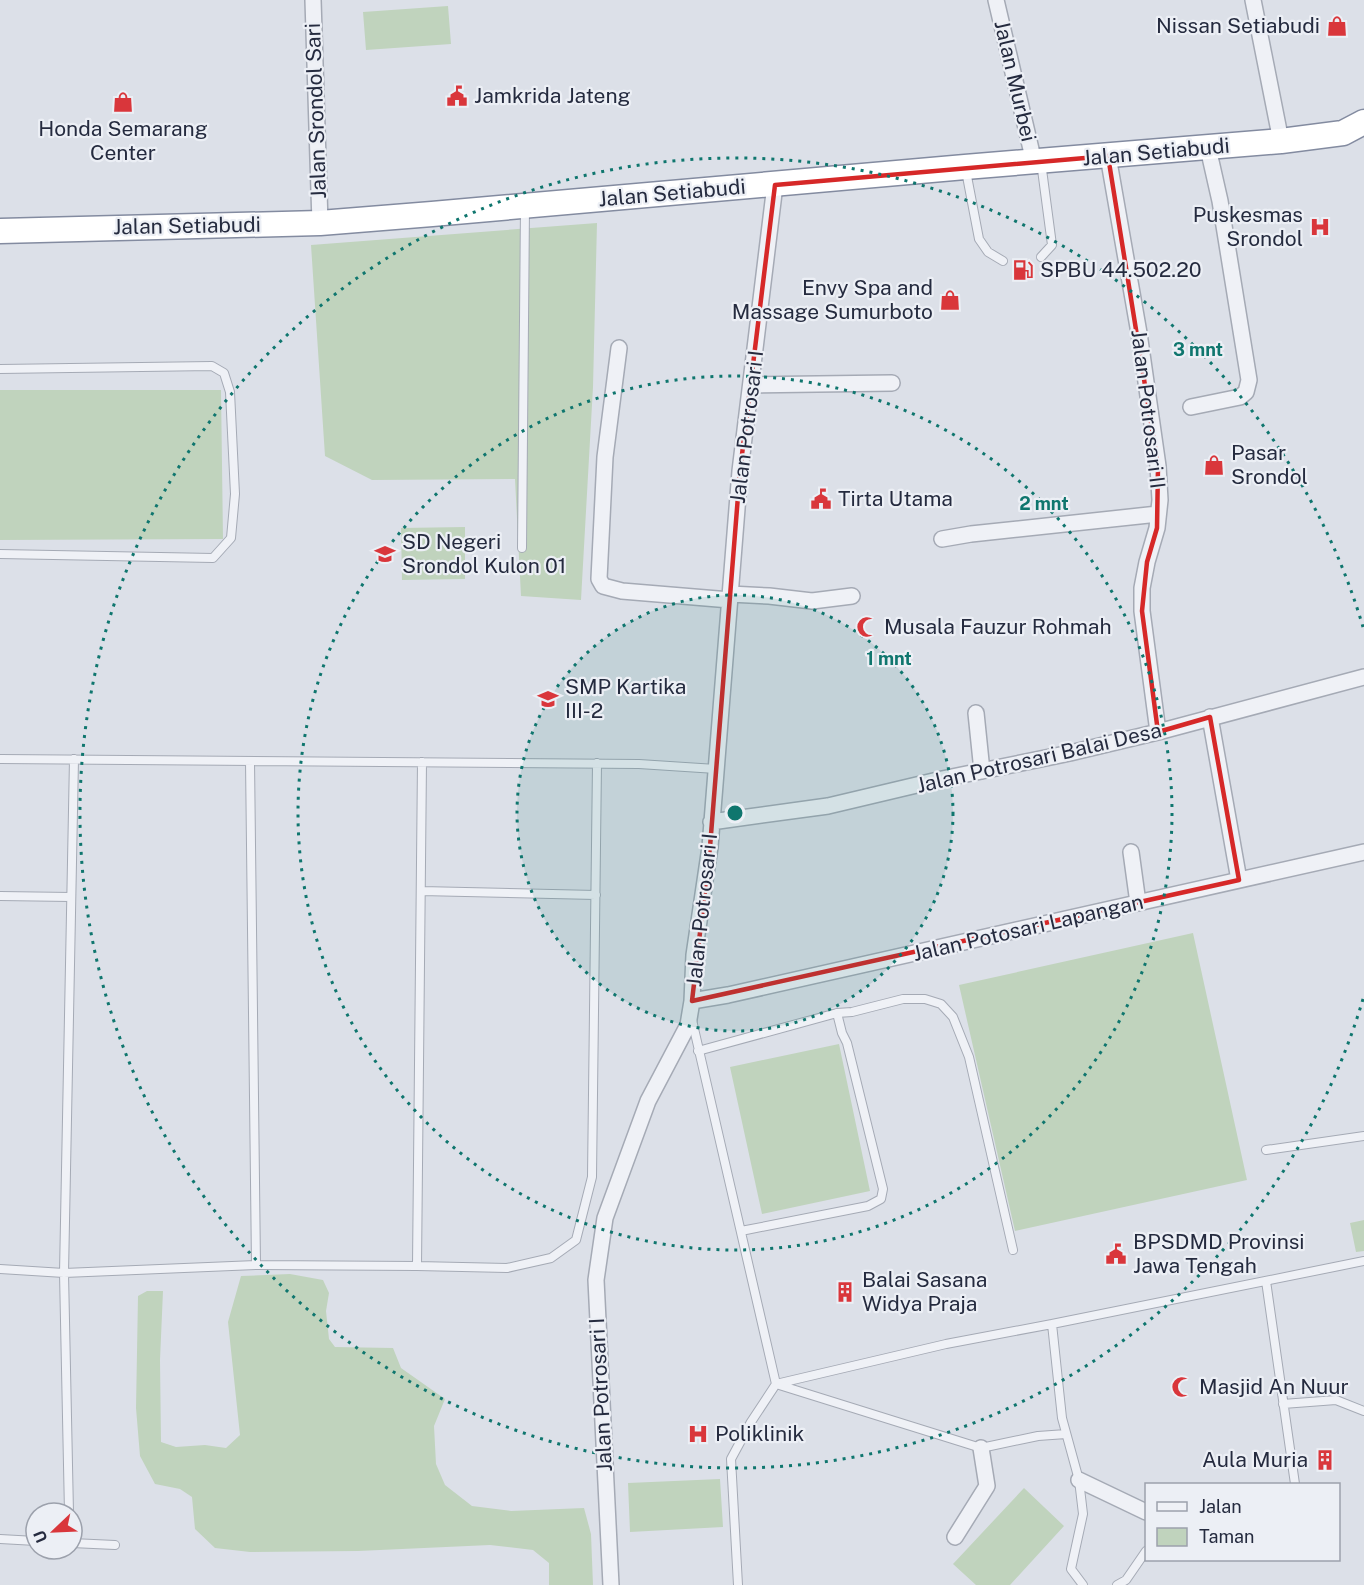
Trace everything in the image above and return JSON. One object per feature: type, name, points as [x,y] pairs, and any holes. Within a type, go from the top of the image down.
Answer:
[{"type":"highway","name":"Jalan Setiabudi","points":[[0,231],[320,223],[965,166],[1208,148],[1357,131]]},
{"type":"street","name":"Jalan Srondol Sari","points":[[312,0],[320,223]]},
{"type":"street","name":"Jalan Murbei","points":[[996,0],[1037,161]]},
{"type":"street","points":[[1253,0],[1281,141]]},
{"type":"street","points":[[1191,407],[1240,397],[1246,392],[1249,380],[1220,201],[1208,148]]},
{"type":"street","name":"Jalan Potrosari II","points":[[1108,156],[1139,333],[1158,466],[1157,528],[1147,562],[1142,599],[1150,683],[1158,732]]},
{"type":"street","name":"Jalan Potrosari I","points":[[611,1585],[596,1280],[599,1248],[605,1218],[648,1101],[688,1025],[691,1007],[694,955],[710,847],[740,471],[775,184]]},
{"type":"street","points":[[619,348],[605,457],[598,579],[603,586],[622,591],[730,597],[769,596],[812,601],[852,596]]},
{"type":"street","points":[[751,385],[892,383]]},
{"type":"street","points":[[942,539],[1158,514]]},
{"type":"street","name":"Jalan Potrosari Balai Desa","points":[[711,822],[828,806],[1158,732],[1364,676]]},
{"type":"street","points":[[976,713],[982,771]]},
{"type":"street","points":[[1210,717],[1239,880]]},
{"type":"street","points":[[1131,852],[1138,903]]},
{"type":"street","name":"Jalan Potosari Lapangan","points":[[691,1007],[751,990],[1364,852]]},
{"type":"street","points":[[955,1537],[987,1486],[981,1448]]},
{"type":"street","points":[[1079,1480],[1145,1512]]},
{"type":"lane","points":[[1037,161],[1052,245],[1041,257]]},
{"type":"lane","points":[[965,166],[979,239],[988,252],[1004,261]]},
{"type":"lane","points":[[522,548],[525,206]]},
{"type":"lane","points":[[0,369],[212,366],[224,373],[230,392],[235,494],[231,538],[213,558],[0,554]]},
{"type":"lane","points":[[0,759],[597,763],[716,769]]},
{"type":"lane","points":[[69,1501],[64,1273],[74,759]]},
{"type":"lane","points":[[250,761],[256,1265]]},
{"type":"lane","points":[[417,1266],[422,762]]},
{"type":"lane","points":[[0,1269],[64,1273],[256,1265],[507,1268],[551,1258],[576,1240],[592,1177],[597,763]]},
{"type":"lane","points":[[421,891],[596,895]]},
{"type":"lane","points":[[0,896],[72,897]]},
{"type":"lane","points":[[698,1050],[837,1013],[852,1012],[903,999],[925,999],[941,1004],[953,1017],[969,1057],[1013,1250]]},
{"type":"lane","points":[[691,1007],[698,1050],[776,1384]]},
{"type":"lane","points":[[741,1231],[868,1206],[881,1199],[883,1189],[847,1043],[837,1013]]},
{"type":"lane","points":[[1266,1150],[1364,1136]]},
{"type":"lane","points":[[738,1585],[732,1459],[751,1422],[776,1384],[946,1344],[1364,1261]]},
{"type":"lane","points":[[1266,1281],[1295,1483]]},
{"type":"lane","points":[[1053,1324],[1062,1418],[1079,1480],[1083,1514],[1071,1569],[1083,1585]]},
{"type":"lane","points":[[776,1384],[981,1448],[1038,1436],[1066,1434]]},
{"type":"lane","points":[[1283,1404],[1336,1400],[1364,1411]]},
{"type":"lane","points":[[0,1539],[24,1540]]},
{"type":"lane","points":[[84,1544],[115,1545]]},
{"type":"lane","points":[[1117,1585],[1126,1580],[1145,1552]]},
{"type":"highlighted area","points":[[1108,156],[1158,466],[1157,528],[1147,562],[1142,611],[1158,732],[1210,717],[1239,880],[692,1001],[710,847],[740,471],[775,185]]},
{"type":"green space","points":[[448,6],[451,44],[366,50],[363,12]]},
{"type":"green space","points":[[597,223],[593,387],[581,600],[521,596],[515,479],[372,480],[325,456],[311,245]]},
{"type":"green space","points":[[0,390],[221,390],[223,539],[0,540]]},
{"type":"green space","points":[[465,527],[465,579],[402,580],[401,528]]},
{"type":"green space","points":[[1193,933],[1247,1180],[1015,1231],[959,985]]},
{"type":"green space","points":[[839,1044],[870,1191],[762,1214],[730,1067]]},
{"type":"green space","points":[[1364,1220],[1364,1251],[1356,1252],[1350,1223]]},
{"type":"green space","points":[[290,1274],[323,1280],[329,1293],[326,1311],[329,1339],[335,1347],[393,1348],[401,1368],[445,1399],[434,1426],[436,1464],[445,1485],[472,1506],[511,1511],[584,1508],[591,1534],[593,1585],[549,1585],[549,1563],[533,1550],[490,1545],[358,1551],[250,1552],[215,1548],[195,1529],[192,1497],[180,1489],[155,1484],[140,1456],[136,1408],[138,1296],[147,1291],[163,1291],[160,1360],[161,1442],[176,1447],[205,1445],[226,1448],[240,1435],[228,1322],[241,1276]]},
{"type":"green space","points":[[720,1479],[723,1527],[630,1532],[628,1483]]},
{"type":"green space","points":[[1024,1488],[1064,1526],[1010,1585],[976,1585],[953,1564]]},
{"type":"place","name":"Nissan Setiabudi","points":[[1337,26]]},
{"type":"place","name":"Jamkrida Jateng","points":[[457,96]]},
{"type":"place","name":"Honda Semarang Center","points":[[123,102]]},
{"type":"place","name":"Puskesmas Srondol","points":[[1320,227]]},
{"type":"place","name":"SPBU 44.502.20","points":[[1023,270]]},
{"type":"place","name":"Envy Spa and Massage Sumurboto","points":[[950,300]]},
{"type":"place","name":"Pasar Srondol","points":[[1214,465]]},
{"type":"place","name":"Tirta Utama","points":[[821,499]]},
{"type":"place","name":"SD Negeri Srondol Kulon 01","points":[[385,554]]},
{"type":"place","name":"Musala Fauzur Rohmah","points":[[867,627]]},
{"type":"place","name":"SMP Kartika III-2","points":[[548,699]]},
{"type":"place","name":"BPSDMD Provinsi Jawa Tengah","points":[[1116,1254]]},
{"type":"place","name":"Balai Sasana Widya Praja","points":[[845,1292]]},
{"type":"place","name":"Masjid An Nuur","points":[[1182,1387]]},
{"type":"place","name":"Poliklinik","points":[[698,1434]]},
{"type":"place","name":"Aula Muria","points":[[1325,1460]]}]
